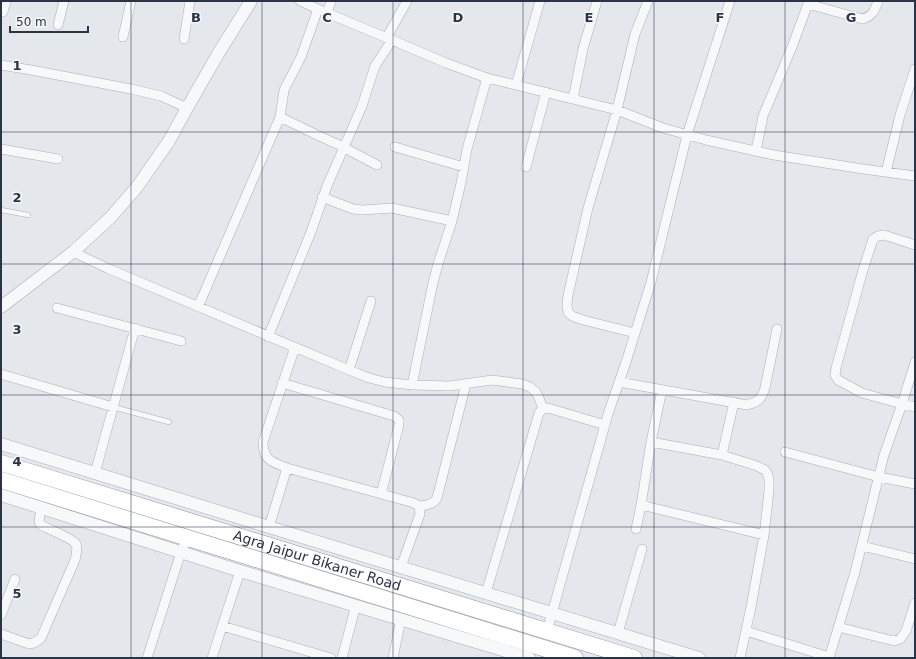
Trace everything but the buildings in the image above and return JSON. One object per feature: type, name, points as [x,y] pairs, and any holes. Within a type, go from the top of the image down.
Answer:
[{"type":"highway","name":"Agra Jaipur Bikaner Road","points":[[1,463],[634,658]]},
{"type":"highway","name":"Agra Jaipur Bikaner Road","points":[[1,480],[184,545],[575,658]]},
{"type":"street","points":[[3,12],[6,1]]},
{"type":"street","points":[[58,25],[64,1]]},
{"type":"street","points":[[123,37],[131,1]]},
{"type":"street","points":[[184,39],[190,1]]},
{"type":"street","points":[[1,307],[73,252],[110,218],[137,187],[169,141],[218,54],[251,1]]},
{"type":"street","points":[[300,1],[326,14],[390,38],[446,63],[487,78],[617,110],[663,128],[687,135],[774,155],[915,176]]},
{"type":"street","points":[[326,14],[331,1]]},
{"type":"street","points":[[268,337],[297,266],[322,197],[362,106],[375,66],[407,1]]},
{"type":"street","points":[[516,85],[540,1]]},
{"type":"street","points":[[573,99],[583,49],[598,1]]},
{"type":"street","points":[[635,333],[572,316],[568,312],[567,305],[588,208],[617,110],[635,34],[648,1]]},
{"type":"street","points":[[547,631],[605,425],[651,282],[687,135],[730,1]]},
{"type":"street","points":[[756,151],[763,116],[809,3],[862,18],[868,18],[874,11],[878,1]]},
{"type":"street","points":[[198,306],[280,117],[284,90],[301,57],[318,9]]},
{"type":"street","points":[[1,65],[131,89],[161,96],[187,108]]},
{"type":"street","points":[[886,172],[900,115],[915,69]]},
{"type":"street","points":[[412,385],[433,284],[452,220],[461,183],[466,149],[487,78]]},
{"type":"street","points":[[526,166],[546,92]]},
{"type":"street","points":[[280,117],[377,164]]},
{"type":"street","points":[[395,147],[464,167]]},
{"type":"street","points":[[1,149],[58,159]]},
{"type":"street","points":[[322,197],[353,209],[362,210],[392,208],[452,220]]},
{"type":"street","points":[[915,245],[884,235],[873,239],[863,270],[835,375],[838,380],[862,393],[915,407]]},
{"type":"street","points":[[73,252],[268,337],[369,378],[385,382],[412,385],[450,386],[492,380],[522,384],[530,387],[536,392],[543,409]]},
{"type":"street","points":[[349,370],[372,301]]},
{"type":"street","points":[[57,308],[181,341]]},
{"type":"street","points":[[95,473],[135,328]]},
{"type":"street","points":[[619,382],[747,405],[756,403],[766,388],[777,329]]},
{"type":"street","points":[[295,347],[263,442],[263,450],[266,457],[272,462],[287,468],[414,503],[419,506],[430,505],[434,503],[437,498],[466,384]]},
{"type":"street","points":[[746,631],[829,657],[855,572],[884,456],[915,362]]},
{"type":"street","points":[[1,374],[113,407]]},
{"type":"street","points":[[282,383],[394,416],[399,420],[381,494]]},
{"type":"street","points":[[636,530],[651,442],[662,390]]},
{"type":"street","points":[[722,455],[734,402]]},
{"type":"street","points":[[486,593],[539,413],[543,409],[548,408],[605,425]]},
{"type":"street","points":[[651,442],[722,455],[757,466],[765,470],[768,475],[769,491],[764,535],[740,658]]},
{"type":"street","points":[[1,444],[699,658]]},
{"type":"street","points":[[785,452],[915,484]]},
{"type":"street","points":[[269,527],[287,468]]},
{"type":"street","points":[[1,495],[184,545],[240,571],[529,658]]},
{"type":"street","points":[[641,505],[764,535]]},
{"type":"street","points":[[401,567],[420,514],[419,506]]},
{"type":"street","points":[[1,634],[29,644],[34,643],[41,638],[75,560],[77,550],[75,544],[69,539],[41,526],[39,522],[41,507]]},
{"type":"street","points":[[147,658],[184,545]]},
{"type":"street","points":[[862,546],[915,559]]},
{"type":"street","points":[[618,633],[642,549]]},
{"type":"street","points":[[212,658],[240,571]]},
{"type":"street","points":[[1,615],[14,579]]},
{"type":"street","points":[[838,627],[894,641],[900,639],[906,631],[915,604]]},
{"type":"street","points":[[342,658],[356,605]]},
{"type":"street","points":[[393,658],[401,619]]},
{"type":"street","points":[[222,626],[331,658]]},
{"type":"lane","points":[[1,210],[28,215]]},
{"type":"lane","points":[[113,407],[169,422]]}]
